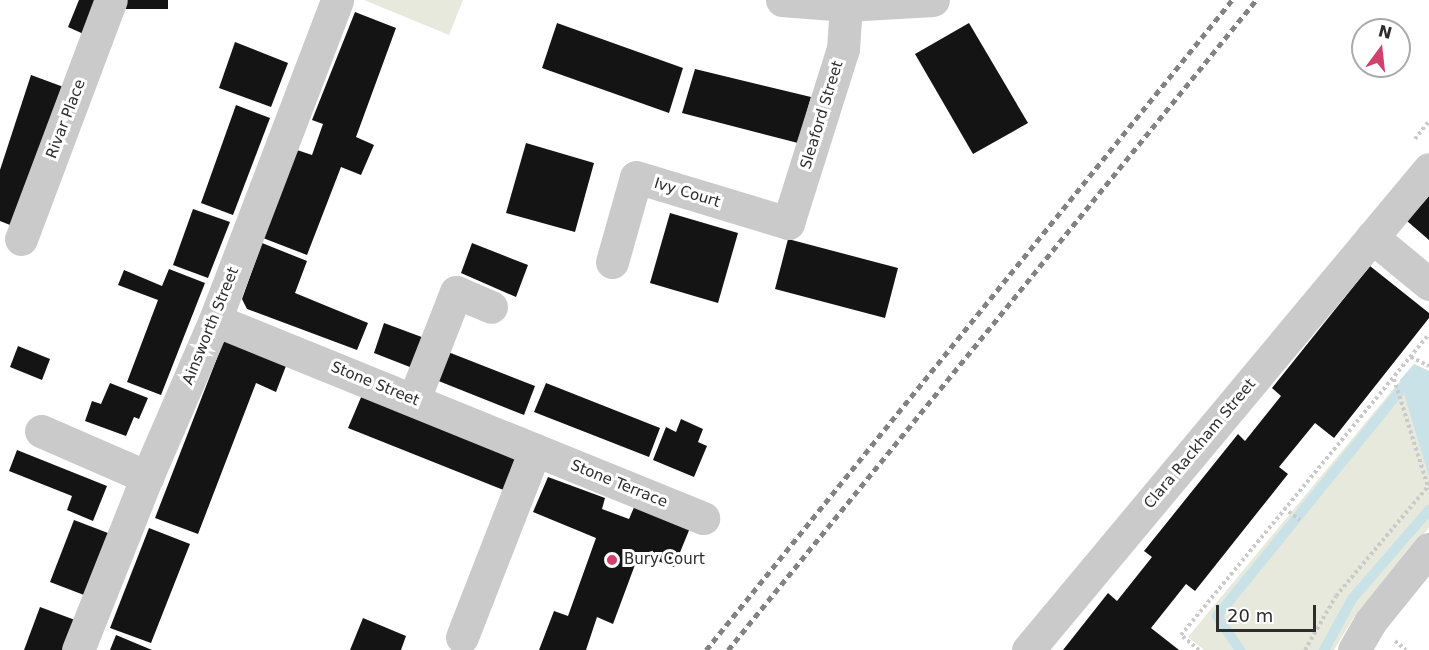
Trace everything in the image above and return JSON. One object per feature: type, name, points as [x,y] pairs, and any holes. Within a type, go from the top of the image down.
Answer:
[{"type":"street","name":"Rivar Place","points":[[21,239],[111,0]]},
{"type":"street","name":"Ainsworth Street","points":[[78,650],[147,477],[215,320],[337,0]]},
{"type":"street","points":[[782,0],[846,5],[933,0]]},
{"type":"street","name":"Sleaford Street","points":[[788,223],[843,49],[846,5]]},
{"type":"street","name":"Clara Rackham Street","points":[[1028,650],[1429,169]]},
{"type":"street","name":"Ivy Court","points":[[612,262],[636,177],[788,223]]},
{"type":"street","points":[[1372,237],[1429,284]]},
{"type":"street","points":[[414,399],[456,292],[491,307]]},
{"type":"street","name":"Stone Street","points":[[215,320],[535,450]]},
{"type":"street","points":[[41,432],[147,477]]},
{"type":"street","points":[[462,637],[535,450]]},
{"type":"street","name":"Stone Terrace","points":[[535,450],[702,518]]},
{"type":"street","points":[[1354,650],[1370,622],[1429,549]]},
{"type":"path","points":[[1199,650],[1180,635],[1429,334]]},
{"type":"path","points":[[1411,357],[1429,366]]},
{"type":"path","points":[[1305,650],[1336,596],[1428,488],[1394,379]]},
{"type":"path","points":[[1284,508],[1300,520]]},
{"type":"shaded area","points":[[364,0],[463,0],[449,35]]},
{"type":"shaded area","points":[[1414,364],[1429,371],[1429,528],[1356,614],[1334,650],[1204,650],[1188,637]]},
{"type":"water","points":[[1414,364],[1429,371],[1429,477],[1400,380]]},
{"type":"building","points":[[79,0],[100,0],[88,36],[68,27]]},
{"type":"building","points":[[124,0],[168,0],[168,9],[123,9]]},
{"type":"building","points":[[355,12],[396,28],[356,137],[374,145],[361,175],[341,167],[307,255],[263,238],[297,150],[312,155],[323,124],[312,120]]},
{"type":"building","points":[[557,23],[683,68],[669,113],[542,68]]},
{"type":"building","points":[[969,23],[1028,123],[973,154],[915,54]]},
{"type":"building","points":[[235,42],[288,63],[271,107],[219,88]]},
{"type":"building","points":[[695,69],[811,97],[798,143],[682,113]]},
{"type":"building","points":[[31,75],[69,89],[20,229],[0,221],[0,170]]},
{"type":"building","points":[[236,105],[270,118],[233,215],[201,203]]},
{"type":"building","points":[[526,143],[594,163],[575,232],[506,213]]},
{"type":"building","points":[[1429,196],[1429,240],[1407,221]]},
{"type":"building","points":[[193,209],[230,222],[208,278],[173,265]]},
{"type":"building","points":[[670,213],[738,233],[718,303],[650,283]]},
{"type":"building","points":[[788,239],[898,268],[885,318],[775,289]]},
{"type":"building","points":[[262,243],[307,261],[295,293],[368,323],[357,350],[247,309],[242,299]]},
{"type":"building","points":[[472,243],[528,265],[516,297],[461,273]]},
{"type":"building","points":[[1370,266],[1429,313],[1429,318],[1334,438],[1315,423],[1279,467],[1288,474],[1195,591],[1186,584],[1151,628],[1179,650],[1063,650],[1108,593],[1117,601],[1152,557],[1144,551],[1238,434],[1245,441],[1281,396],[1272,388]]},
{"type":"building","points":[[169,269],[205,283],[161,395],[127,382],[158,300],[118,285],[124,270],[162,286]]},
{"type":"building","points":[[384,323],[427,339],[415,369],[374,353]]},
{"type":"building","points":[[224,340],[286,366],[276,392],[256,383],[198,534],[155,518]]},
{"type":"building","points":[[18,346],[50,359],[42,380],[10,367]]},
{"type":"building","points":[[443,350],[535,386],[524,415],[431,378]]},
{"type":"building","points":[[110,383],[148,398],[139,419],[134,417],[126,436],[85,421],[92,401],[101,404]]},
{"type":"building","points":[[546,383],[660,428],[649,457],[534,412]]},
{"type":"building","points":[[362,395],[519,458],[506,491],[348,428]]},
{"type":"building","points":[[681,419],[703,429],[698,442],[707,446],[694,477],[653,460],[666,427],[676,432]]},
{"type":"building","points":[[17,450],[107,486],[93,521],[67,510],[72,496],[9,471]]},
{"type":"building","name":"Bury Court","points":[[548,477],[605,498],[602,509],[629,519],[635,505],[690,528],[674,567],[639,554],[613,624],[597,617],[586,650],[539,650],[554,611],[568,616],[596,538],[533,512]]},
{"type":"building","points":[[74,520],[108,533],[84,595],[50,582]]},
{"type":"building","points":[[149,528],[190,544],[151,643],[110,628]]},
{"type":"building","points":[[40,607],[75,620],[63,650],[24,650]]},
{"type":"building","points":[[363,618],[406,636],[401,650],[350,650]]},
{"type":"building","points":[[116,635],[152,650],[110,650]]},
{"type":"waterway","points":[[1240,650],[1217,616],[1402,388]]},
{"type":"waterway","points":[[1324,650],[1352,599],[1429,510]]},
{"type":"railway","points":[[706,650],[1232,0]]},
{"type":"railway","points":[[728,650],[1256,0]]},
{"type":"place","name":"Bury Court","points":[[612,560]]}]
